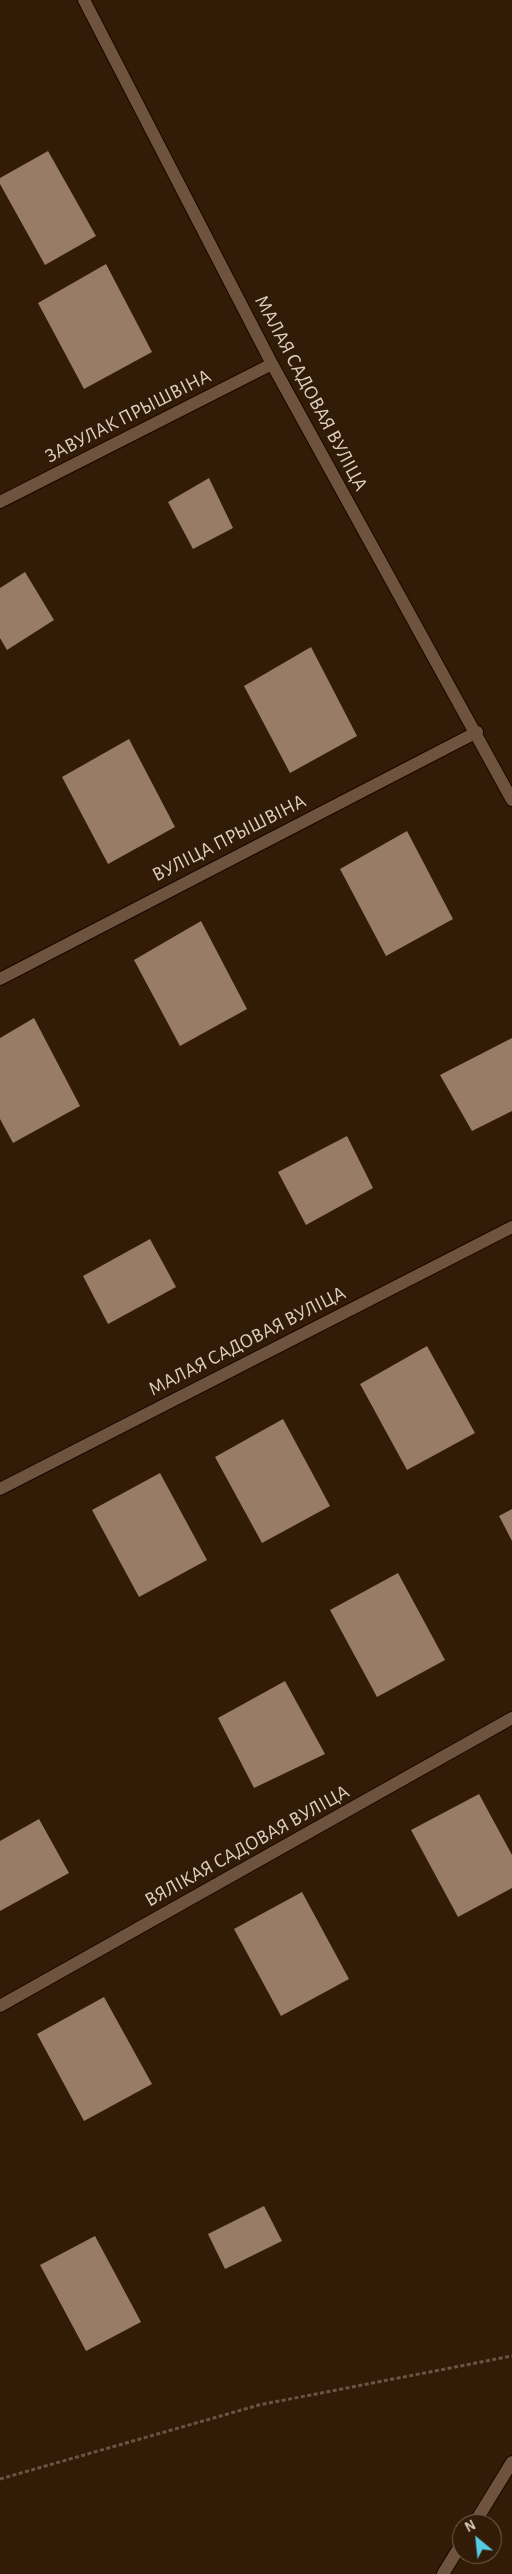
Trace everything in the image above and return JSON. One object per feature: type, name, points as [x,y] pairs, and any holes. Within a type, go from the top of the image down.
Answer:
[{"type":"street","name":"МАЛАЯ САДОВАЯ ВУЛІЦА","points":[[84,0],[272,364],[477,732],[512,800]]},
{"type":"street","name":"ЗАВУЛАК ПРЫШВІНА","points":[[0,502],[272,364]]},
{"type":"street","name":"ВУЛІЦА ПРЫШВІНА","points":[[0,979],[477,732]]},
{"type":"street","name":"МАЛАЯ САДОВАЯ ВУЛІЦА","points":[[0,1489],[512,1227]]},
{"type":"street","name":"ВЯЛІКАЯ САДОВАЯ ВУЛІЦА","points":[[0,2006],[512,1718]]},
{"type":"street","points":[[480,2514],[512,2462]]},
{"type":"street","points":[[443,2574],[452,2559]]},
{"type":"path","points":[[0,2479],[259,2405],[512,2356]]},
{"type":"building","points":[[48,151],[96,236],[45,265],[0,184],[0,178]]},
{"type":"building","points":[[106,264],[152,352],[84,389],[38,303]]},
{"type":"building","points":[[209,478],[233,528],[193,549],[168,502]]},
{"type":"building","points":[[25,572],[54,620],[7,650],[0,638],[0,588]]},
{"type":"building","points":[[311,647],[357,736],[290,773],[244,686]]},
{"type":"building","points":[[129,739],[175,827],[108,864],[62,777]]},
{"type":"building","points":[[407,831],[453,919],[386,956],[340,869]]},
{"type":"building","points":[[201,921],[247,1009],[180,1046],[134,960]]},
{"type":"building","points":[[34,1018],[80,1106],[13,1143],[0,1119],[0,1038]]},
{"type":"building","points":[[512,1038],[512,1111],[472,1131],[440,1075]]},
{"type":"building","points":[[347,1136],[373,1188],[306,1225],[278,1172]]},
{"type":"building","points":[[150,1239],[176,1287],[108,1324],[83,1276]]},
{"type":"building","points":[[427,1346],[475,1433],[407,1470],[360,1384]]},
{"type":"building","points":[[283,1419],[330,1506],[262,1543],[215,1457]]},
{"type":"building","points":[[160,1473],[207,1560],[139,1597],[92,1510]]},
{"type":"building","points":[[512,1509],[512,1541],[499,1516]]},
{"type":"building","points":[[398,1573],[445,1660],[377,1697],[330,1610]]},
{"type":"building","points":[[285,1681],[325,1754],[254,1788],[218,1718]]},
{"type":"building","points":[[479,1794],[512,1855],[512,1888],[458,1917],[411,1830]]},
{"type":"building","points":[[39,1819],[69,1873],[0,1911],[0,1841]]},
{"type":"building","points":[[302,1892],[349,1979],[281,2016],[234,1929]]},
{"type":"building","points":[[104,1997],[152,2084],[84,2121],[37,2034]]},
{"type":"building","points":[[264,2206],[282,2241],[225,2269],[208,2234]]},
{"type":"building","points":[[95,2236],[141,2322],[86,2351],[40,2265]]}]
